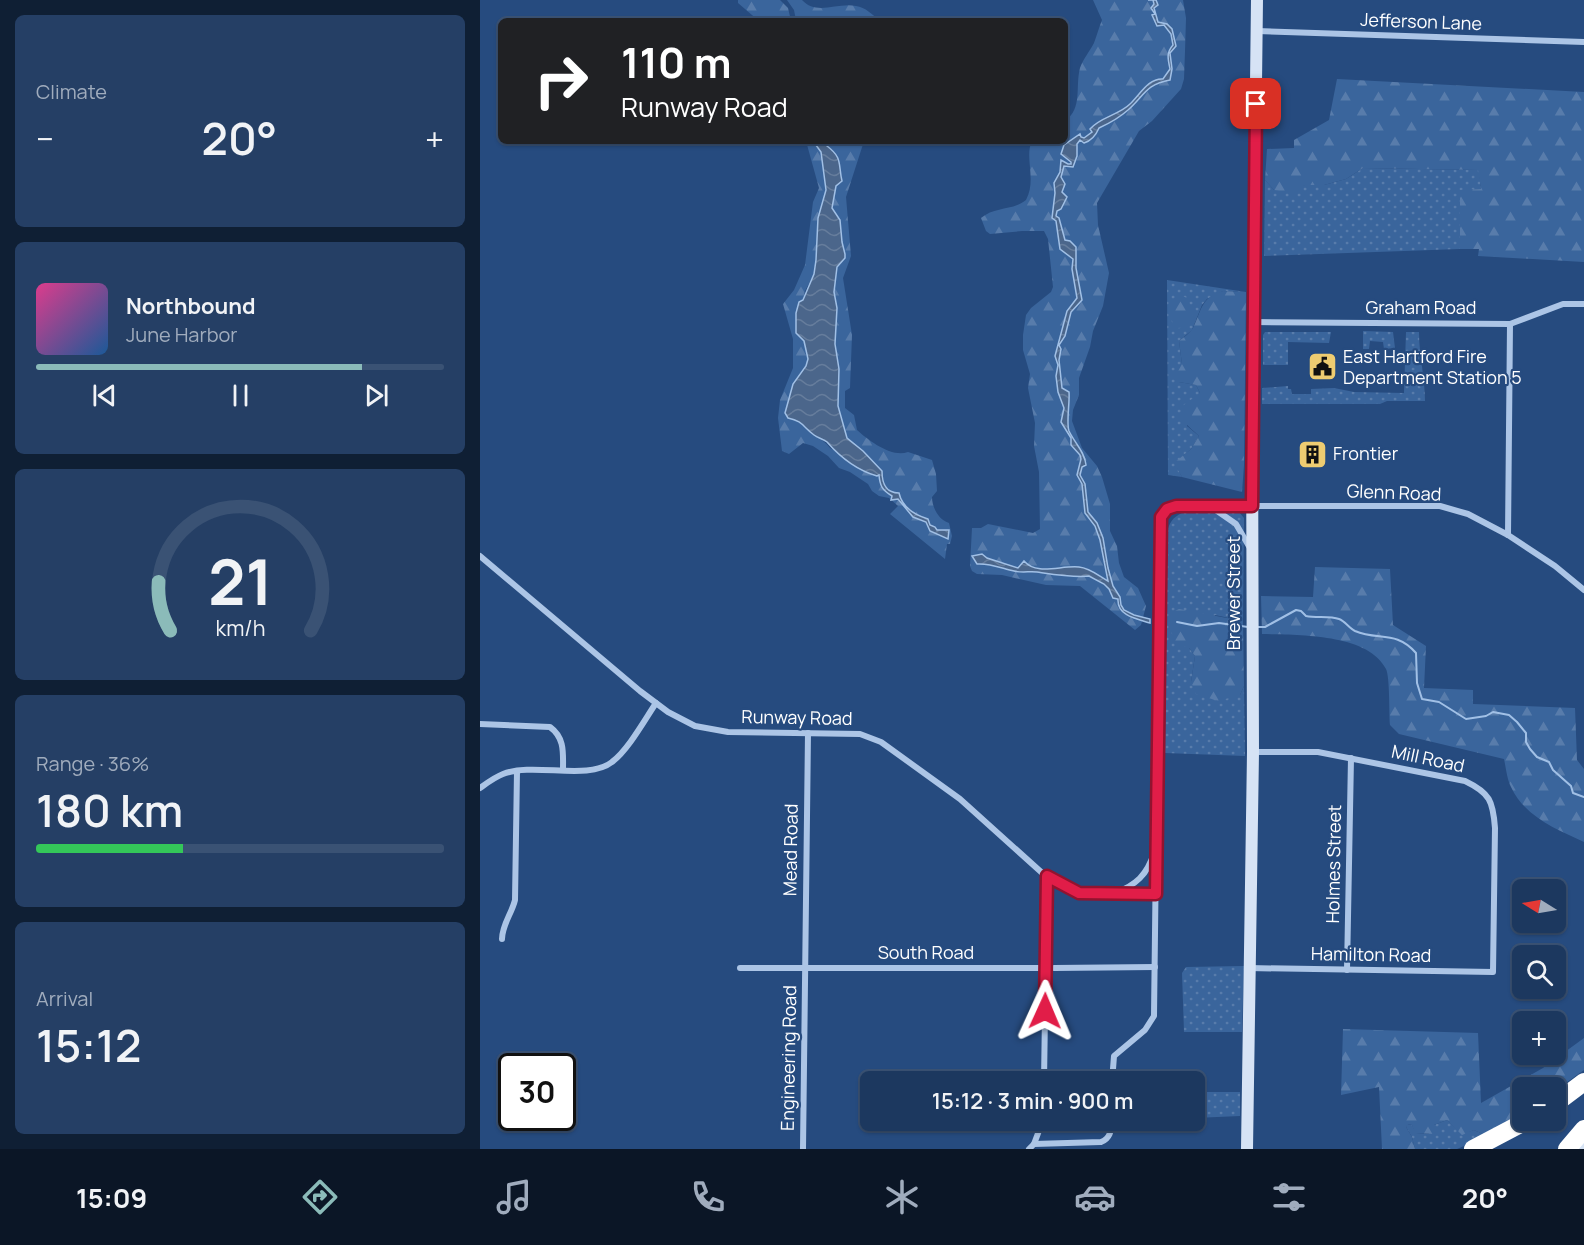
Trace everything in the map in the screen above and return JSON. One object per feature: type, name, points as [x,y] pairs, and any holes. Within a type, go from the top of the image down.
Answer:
[{"type":"highway","points":[[1566,1096],[1584,1082]]},
{"type":"highway","points":[[1473,1149],[1512,1128]]},
{"type":"main road","name":"Brewer Street","points":[[1247,1149],[1257,0]]},
{"type":"street","name":"Jefferson Lane","points":[[1257,31],[1584,42]]},
{"type":"street","name":"Graham Road","points":[[1253,322],[1510,324],[1563,304],[1584,304]]},
{"type":"street","points":[[1508,535],[1510,324]]},
{"type":"street","points":[[1210,506],[1236,524],[1252,552]]},
{"type":"street","name":"Glenn Road","points":[[1156,847],[1160,522],[1163,513],[1171,507],[1440,506],[1468,514],[1508,535],[1555,566],[1584,590]]},
{"type":"street","name":"Runway Road","points":[[480,556],[656,703],[695,726],[729,732],[860,734],[881,742],[960,799],[1047,876],[1079,893],[1156,894]]},
{"type":"street","points":[[480,788],[502,774],[517,771],[598,769],[613,762],[656,703]]},
{"type":"street","points":[[480,724],[550,727],[557,732],[562,742],[563,770]]},
{"type":"street","name":"Mead Road","points":[[805,968],[808,733]]},
{"type":"street","name":"Mill Road","points":[[1252,752],[1318,752],[1465,781],[1479,787],[1489,797],[1495,828],[1492,972]]},
{"type":"street","name":"Holmes Street","points":[[1347,970],[1352,758]]},
{"type":"street","points":[[502,939],[502,933],[513,911],[515,900],[517,771]]},
{"type":"street","points":[[1113,1071],[1114,1056],[1144,1030],[1154,1016],[1156,847]]},
{"type":"street","points":[[1112,895],[1141,879],[1148,869],[1156,847]]},
{"type":"street","points":[[1044,1071],[1047,876]]},
{"type":"street","name":"South Road","points":[[740,968],[1046,968]]},
{"type":"street","name":"Engineering Road","points":[[803,1149],[805,968]]},
{"type":"street","points":[[1054,968],[1155,968]]},
{"type":"street","name":"Hamilton Road","points":[[1249,968],[1492,972]]},
{"type":"street","points":[[1039,1131],[1032,1147],[1101,1142],[1106,1140],[1110,1131]]},
{"type":"green space","points":[[738,0],[780,0],[788,8],[790,18],[756,18],[738,3]]},
{"type":"green space","points":[[787,0],[802,0],[808,5],[820,8],[849,5],[859,7],[876,18],[796,18],[794,10]]},
{"type":"green space","points":[[1093,0],[1183,0],[1186,18],[1184,79],[1181,89],[1152,121],[1139,131],[1097,203],[1098,225],[1109,273],[1103,306],[1079,378],[1079,395],[1073,410],[1072,421],[1082,448],[1097,466],[1102,477],[1110,504],[1110,531],[1117,546],[1124,577],[1138,588],[1146,606],[1141,625],[1135,630],[1080,586],[1046,585],[1002,575],[977,574],[970,566],[972,528],[981,528],[988,524],[1033,533],[1040,529],[1039,472],[1034,446],[1035,423],[1028,388],[1030,374],[1023,350],[1023,335],[1026,315],[1051,292],[1053,287],[1048,239],[1044,231],[990,234],[986,231],[981,218],[986,214],[1015,206],[1026,200],[1031,177],[1029,154],[1031,144],[1068,144],[1068,118],[1076,104],[1080,68],[1094,43],[1102,20]]},
{"type":"green space","points":[[1337,79],[1584,92],[1584,262],[1478,256],[1479,249],[1460,249],[1460,190],[1481,189],[1478,170],[1363,168],[1346,179],[1324,185],[1305,185],[1291,193],[1274,190],[1265,180],[1267,149],[1294,148],[1294,140],[1329,120]]},
{"type":"green space","points":[[807,144],[815,144],[821,152],[826,190],[818,218],[814,274],[805,291],[796,333],[804,341],[808,359],[806,366],[793,384],[788,418],[800,423],[830,448],[880,474],[885,492],[898,499],[919,520],[930,525],[928,519],[918,516],[886,488],[882,481],[882,471],[847,438],[838,406],[839,369],[835,344],[837,308],[834,292],[837,267],[845,258],[845,254],[840,220],[832,208],[836,186],[842,181],[838,158],[827,144],[863,144],[846,197],[851,256],[843,278],[852,335],[850,388],[845,391],[845,408],[854,415],[857,430],[874,443],[888,451],[908,452],[932,460],[937,491],[932,497],[933,505],[939,516],[949,523],[952,536],[950,544],[947,544],[945,559],[890,514],[898,506],[889,498],[879,496],[868,484],[850,472],[839,468],[828,456],[813,446],[803,443],[789,454],[782,451],[778,418],[780,400],[793,368],[793,339],[783,304],[794,290],[805,265],[813,202],[819,188]]},
{"type":"green space","points":[[1363,168],[1479,170],[1481,189],[1460,191],[1460,249],[1264,256],[1265,180],[1274,190],[1305,185],[1324,185],[1346,179]]},
{"type":"green space","points":[[1167,280],[1246,292],[1223,291],[1207,299],[1202,305],[1192,330],[1179,341],[1182,364],[1179,382],[1196,385],[1200,393],[1187,426],[1199,436],[1191,449],[1175,463],[1182,477],[1168,475]]},
{"type":"green space","points":[[1223,291],[1246,292],[1242,492],[1182,477],[1174,463],[1191,449],[1199,436],[1187,424],[1182,413],[1181,407],[1200,393],[1196,385],[1179,382],[1175,377],[1182,364],[1179,341],[1193,328],[1206,301]]},
{"type":"green space","points":[[1178,294],[1187,298],[1193,316],[1188,324],[1176,328],[1170,311]]},
{"type":"green space","points":[[1363,331],[1393,332],[1395,348],[1384,349],[1383,342],[1370,341],[1369,349],[1363,349]]},
{"type":"green space","points":[[1265,332],[1331,332],[1329,343],[1288,342],[1288,365],[1263,365],[1263,335]]},
{"type":"green space","points":[[1406,332],[1419,332],[1425,401],[1387,401],[1380,404],[1262,404],[1262,388],[1288,386],[1292,394],[1311,394],[1311,389],[1334,388],[1354,392],[1404,393]]},
{"type":"green space","points":[[1239,512],[1244,518],[1243,621],[1215,615],[1189,648],[1195,656],[1191,682],[1240,695],[1244,686],[1245,756],[1165,753],[1167,532],[1172,521],[1182,513]]},
{"type":"green space","points":[[1315,567],[1390,569],[1393,625],[1426,646],[1424,688],[1473,690],[1473,704],[1575,708],[1577,760],[1584,769],[1584,842],[1542,821],[1524,806],[1510,784],[1504,759],[1399,734],[1390,725],[1386,669],[1377,657],[1364,648],[1330,638],[1262,634],[1261,596],[1313,597]]},
{"type":"green space","points":[[1179,609],[1243,621],[1244,686],[1240,695],[1218,701],[1196,694],[1191,682],[1195,656],[1189,648],[1175,643],[1168,621],[1171,613]]},
{"type":"green space","points":[[1244,966],[1242,1032],[1184,1032],[1182,973],[1186,967]]},
{"type":"green space","points":[[1343,1029],[1478,1033],[1481,1103],[1512,1086],[1512,1119],[1487,1136],[1474,1130],[1462,1135],[1447,1120],[1434,1125],[1435,1134],[1415,1133],[1412,1125],[1408,1124],[1406,1127],[1415,1149],[1382,1149],[1379,1087],[1341,1095]]},
{"type":"green space","points":[[1584,1038],[1584,1070],[1566,1083],[1566,1077],[1527,1077],[1547,1065],[1566,1065],[1566,1051]]},
{"type":"green space","points":[[1205,1092],[1240,1092],[1240,1116],[1205,1118]]},
{"type":"green space","points":[[1447,1120],[1462,1134],[1474,1130],[1487,1136],[1457,1149],[1415,1149],[1406,1127],[1407,1124],[1412,1125],[1416,1133],[1429,1134],[1434,1125]]},
{"type":"water","points":[[1153,0],[1156,0],[1158,5],[1154,8],[1158,22],[1167,24],[1172,29],[1176,46],[1170,53],[1172,69],[1170,80],[1150,88],[1125,113],[1099,128],[1089,141],[1084,143],[1080,140],[1077,144],[1077,156],[1073,167],[1064,166],[1061,177],[1065,184],[1062,192],[1067,197],[1056,216],[1059,218],[1065,240],[1070,241],[1076,247],[1076,268],[1082,300],[1071,312],[1065,336],[1059,345],[1062,388],[1069,392],[1069,431],[1085,460],[1086,465],[1082,467],[1080,475],[1085,484],[1088,512],[1097,523],[1103,538],[1108,568],[1121,605],[1124,610],[1134,615],[1150,619],[1150,623],[1124,613],[1118,599],[1113,598],[1109,589],[1089,576],[1017,572],[977,564],[972,556],[982,554],[987,558],[1018,568],[1024,561],[1042,569],[1083,568],[1108,581],[1100,540],[1095,526],[1085,513],[1082,484],[1077,475],[1080,455],[1071,445],[1071,438],[1061,422],[1064,408],[1058,392],[1056,376],[1058,365],[1055,356],[1067,311],[1077,298],[1072,269],[1073,259],[1060,249],[1056,221],[1052,218],[1054,183],[1060,172],[1061,160],[1071,164],[1061,154],[1064,145],[1080,134],[1084,138],[1092,132],[1090,129],[1094,125],[1126,108],[1149,84],[1163,79],[1170,69],[1168,53],[1173,45],[1171,34],[1164,25],[1157,26],[1152,15],[1155,14],[1151,8],[1154,4]]},
{"type":"water","points":[[815,144],[827,144],[836,154],[842,181],[836,186],[832,208],[840,220],[845,254],[845,258],[837,267],[834,292],[837,308],[835,344],[839,369],[838,406],[847,438],[882,471],[887,489],[899,493],[906,506],[914,513],[928,519],[930,525],[937,530],[949,530],[948,539],[930,531],[926,522],[913,517],[898,499],[891,500],[892,496],[882,487],[879,475],[869,473],[849,463],[827,442],[800,423],[788,418],[785,413],[793,384],[806,366],[808,359],[804,341],[796,333],[796,313],[799,302],[803,300],[814,274],[818,218],[826,190],[821,152]]},
{"type":"waterway","points":[[1257,627],[1265,627],[1296,610],[1306,616],[1339,619],[1353,630],[1363,634],[1401,641],[1416,653],[1417,683],[1422,699],[1439,702],[1466,719],[1486,716],[1493,712],[1509,715],[1526,733],[1526,742],[1537,757],[1549,762],[1553,770],[1571,786],[1573,793],[1584,797]]},
{"type":"waterway","points":[[1177,622],[1197,626],[1219,623],[1248,627]]},
{"type":"place","name":"East Hartford Fire Department Station 5","points":[[1322,367]]},
{"type":"place","name":"Frontier","points":[[1312,454]]},
{"type":"route","points":[[1045,1011],[1047,876],[1050,880],[1079,893],[1156,894],[1161,517],[1167,509],[1176,506],[1252,506],[1256,104]]}]
